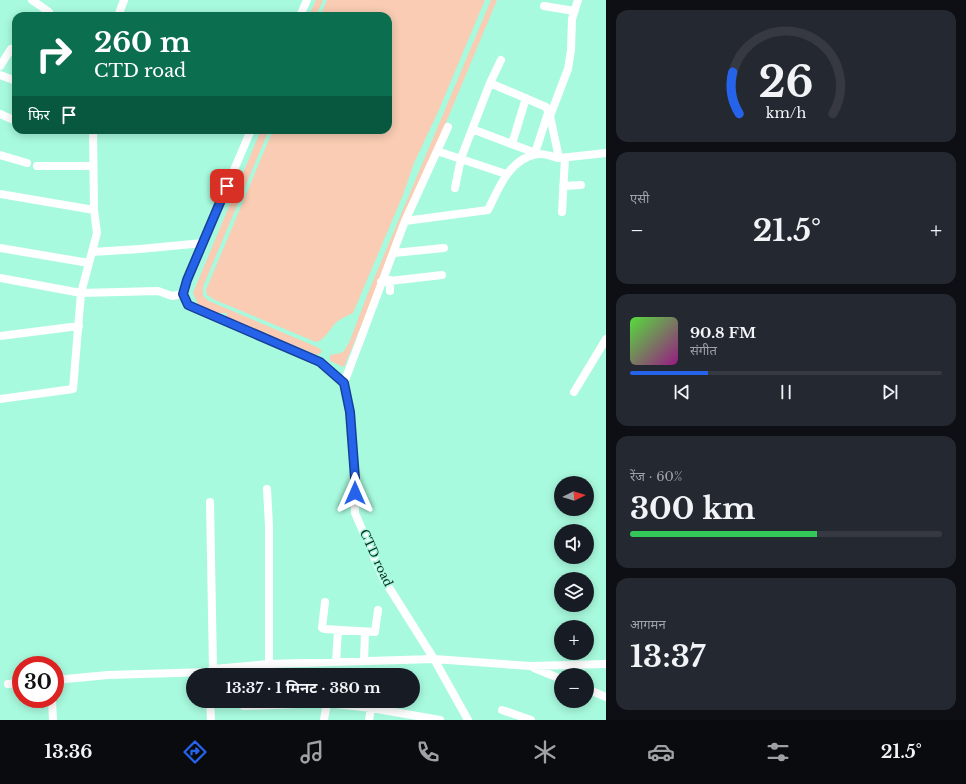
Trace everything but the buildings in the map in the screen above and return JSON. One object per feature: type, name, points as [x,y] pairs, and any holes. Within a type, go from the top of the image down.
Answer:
[{"type":"street","points":[[32,0],[49,12]]},
{"type":"street","points":[[120,12],[124,0]]},
{"type":"street","points":[[302,12],[307,0]]},
{"type":"street","points":[[405,221],[488,210],[506,174],[518,161],[536,153],[549,114],[568,69],[571,50],[572,18],[578,0]]},
{"type":"street","points":[[544,6],[574,11]]},
{"type":"street","points":[[0,66],[11,49]]},
{"type":"street","points":[[455,188],[461,158],[490,83],[501,60]]},
{"type":"street","points":[[0,75],[12,80]]},
{"type":"street","points":[[490,83],[546,107],[562,158],[564,186],[562,212]]},
{"type":"street","points":[[512,144],[526,98]]},
{"type":"street","points":[[0,114],[12,119]]},
{"type":"street","points":[[249,134],[187,280],[183,294],[188,305],[320,362],[344,383],[405,221],[448,127]]},
{"type":"street","points":[[472,129],[536,153],[562,158],[606,153]]},
{"type":"street","points":[[0,400],[73,389],[81,293],[97,233],[94,210],[93,134]]},
{"type":"street","points":[[437,151],[506,174]]},
{"type":"street","points":[[0,154],[28,163]]},
{"type":"street","points":[[37,166],[93,166]]},
{"type":"street","points":[[564,186],[581,185]]},
{"type":"street","points":[[0,194],[94,210]]},
{"type":"street","points":[[92,252],[203,243]]},
{"type":"street","points":[[0,248],[89,263]]},
{"type":"street","points":[[394,253],[444,248]]},
{"type":"street","points":[[381,282],[442,275]]},
{"type":"street","points":[[0,278],[81,293],[158,291],[172,296],[183,294]]},
{"type":"street","points":[[390,280],[390,291]]},
{"type":"street","points":[[0,336],[79,326]]},
{"type":"street","points":[[574,392],[606,340]]},
{"type":"street","name":"CTD road","points":[[344,383],[350,412],[352,434],[355,478],[355,513],[383,578],[434,659],[468,720]]},
{"type":"street","points":[[266,489],[269,526],[269,664]]},
{"type":"street","points":[[210,502],[210,668]]},
{"type":"street","points":[[325,602],[322,628],[324,629],[373,633],[375,631],[378,610]]},
{"type":"street","points":[[336,662],[338,630]]},
{"type":"street","points":[[364,661],[365,632]]},
{"type":"street","points":[[240,668],[269,664],[434,659],[530,666],[606,664]]},
{"type":"street","points":[[530,666],[554,676]]},
{"type":"street","points":[[64,679],[108,675],[186,673]]},
{"type":"street","points":[[8,684],[12,684]]},
{"type":"street","points":[[594,692],[606,697]]},
{"type":"street","points":[[52,708],[53,720]]},
{"type":"street","points":[[210,708],[211,720]]},
{"type":"street","points":[[324,720],[326,708]]},
{"type":"street","points":[[369,720],[371,708],[410,717],[440,720]]},
{"type":"street","points":[[502,710],[531,720]]},
{"type":"shaded area","points":[[316,0],[323,0],[318,12],[311,12]]},
{"type":"shaded area","points":[[327,0],[485,0],[438,112],[414,163],[403,195],[353,313],[338,321],[323,339],[316,342],[215,300],[207,295],[206,290],[271,134],[392,134],[392,12],[322,12]]},
{"type":"shaded area","points":[[491,0],[497,0],[344,367],[330,361],[330,355],[341,353],[349,343],[368,293]]},
{"type":"shaded area","points":[[259,134],[267,134],[204,284],[203,296],[209,301],[319,348],[322,352],[317,355],[226,317],[227,313],[217,313],[199,306],[193,293]]},
{"type":"route","points":[[227,186],[187,280],[183,294],[188,305],[320,362],[344,383],[350,412],[355,493]]}]
